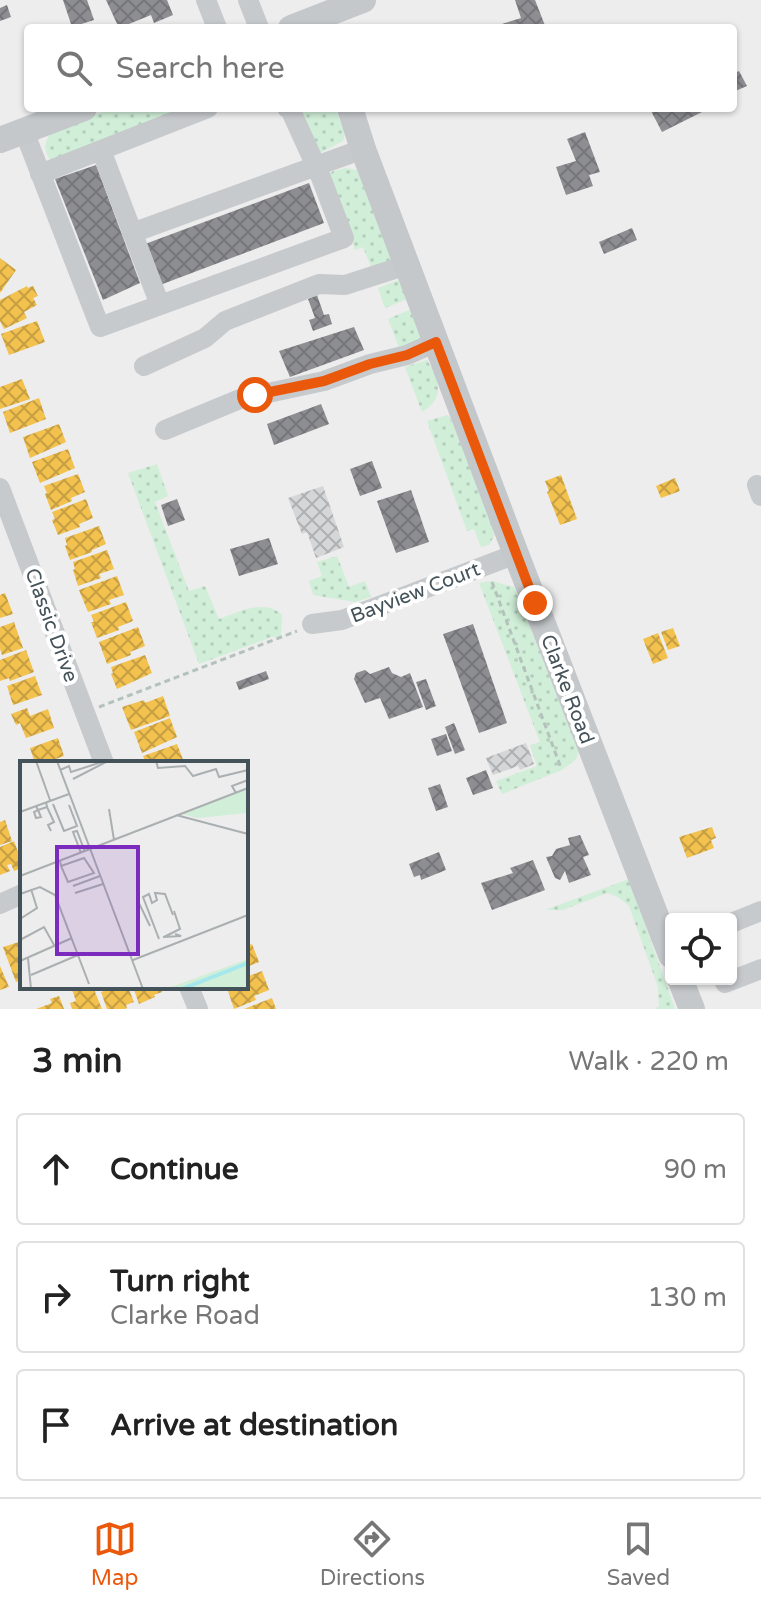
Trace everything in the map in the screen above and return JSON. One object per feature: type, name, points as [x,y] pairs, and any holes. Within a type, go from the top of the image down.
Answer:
[{"type":"main road","points":[[299,24],[363,0]]},
{"type":"main road","points":[[12,136],[74,112]]},
{"type":"main road","name":"Clarke Road","points":[[351,112],[516,554],[665,939]]},
{"type":"main road","points":[[682,985],[692,1009]]},
{"type":"street","points":[[206,0],[215,24]]},
{"type":"street","points":[[248,0],[257,24]]},
{"type":"street","points":[[40,174],[198,112]]},
{"type":"street","points":[[12,136],[40,174],[100,327],[344,238],[291,112]]},
{"type":"street","points":[[132,233],[363,149]]},
{"type":"street","points":[[101,150],[160,305]]},
{"type":"street","points":[[144,366],[205,338],[225,321],[319,284],[345,285],[407,265]]},
{"type":"street","points":[[165,430],[240,399],[324,381],[370,364],[407,355],[436,342]]},
{"type":"street","name":"Classic Drive","points":[[0,488],[103,761]]},
{"type":"street","name":"Bayview Court","points":[[312,624],[342,620],[516,554]]},
{"type":"street","points":[[0,904],[20,895]]},
{"type":"street","points":[[737,921],[761,911]]},
{"type":"street","points":[[737,978],[761,969]]},
{"type":"street","points":[[190,989],[198,1009]]},
{"type":"path","points":[[490,579],[561,768]]},
{"type":"path","points":[[104,705],[312,624]]},
{"type":"green space","points":[[103,112],[178,112],[50,160],[45,145],[52,130]]},
{"type":"green space","points":[[301,112],[337,112],[345,134],[343,141],[318,154]]},
{"type":"green space","points":[[346,168],[357,170],[392,261],[374,274],[363,247],[355,250],[327,176]]},
{"type":"green space","points":[[399,280],[407,299],[385,308],[378,288]]},
{"type":"green space","points":[[409,310],[413,312],[423,341],[402,355],[388,319]]},
{"type":"green space","points":[[427,360],[438,388],[435,400],[422,412],[405,367]]},
{"type":"green space","points":[[447,415],[494,527],[494,536],[489,545],[481,547],[474,529],[467,531],[427,421]]},
{"type":"green space","points":[[157,464],[168,496],[155,502],[189,591],[205,586],[219,619],[252,608],[275,610],[282,615],[281,636],[199,664],[128,473]]},
{"type":"green space","points":[[337,556],[349,587],[365,581],[371,597],[355,602],[313,595],[309,581],[322,576],[317,562]]},
{"type":"green space","points":[[492,581],[514,587],[581,746],[576,759],[562,770],[502,794],[496,781],[537,766],[530,745],[540,742],[479,583]]},
{"type":"green space","points":[[629,879],[675,1009],[655,1009],[659,1006],[658,987],[629,906],[618,897],[607,893],[563,910],[545,910]]},
{"type":"building: Homes","points":[[0,258],[16,270],[0,293]]},
{"type":"building: Homes","points":[[33,286],[38,296],[33,298],[37,305],[24,312],[27,318],[4,329],[0,321],[0,300]]},
{"type":"building: Homes","points":[[37,321],[45,342],[9,355],[1,334]]},
{"type":"building: Homes","points":[[22,379],[30,399],[0,409],[0,387]]},
{"type":"building: Homes","points":[[39,398],[46,419],[10,433],[3,412]]},
{"type":"building: Homes","points":[[59,424],[66,442],[30,458],[23,437]]},
{"type":"building: Homes","points":[[68,449],[75,468],[40,483],[32,462]]},
{"type":"building: Homes","points":[[78,474],[85,492],[51,510],[44,486]]},
{"type":"building: Homes","points":[[561,475],[577,519],[560,525],[545,481]]},
{"type":"building: Homes","points":[[675,478],[680,491],[661,498],[656,486]]},
{"type":"building: Homes","points":[[86,499],[93,518],[79,524],[80,527],[58,535],[52,512]]},
{"type":"building: Homes","points":[[99,526],[106,544],[70,560],[65,538]]},
{"type":"building: Homes","points":[[107,550],[114,569],[99,574],[101,578],[78,586],[73,562]]},
{"type":"building: Homes","points":[[117,576],[124,595],[109,600],[111,604],[88,612],[79,590]]},
{"type":"building: Homes","points":[[5,593],[13,614],[0,618],[0,595]]},
{"type":"building: Homes","points":[[126,602],[133,621],[97,638],[91,615]]},
{"type":"building: Homes","points":[[14,622],[23,648],[2,655],[0,627]]},
{"type":"building: Homes","points":[[138,627],[145,646],[107,664],[99,642]]},
{"type":"building: Homes","points":[[673,628],[680,646],[668,650],[661,632]]},
{"type":"building: Homes","points":[[658,633],[668,658],[653,664],[643,639]]},
{"type":"building: Homes","points":[[26,650],[34,672],[10,681],[9,678],[0,681],[0,660]]},
{"type":"building: Homes","points":[[145,655],[152,673],[117,689],[111,667]]},
{"type":"building: Homes","points":[[35,676],[42,695],[13,705],[7,686]]},
{"type":"building: Homes","points":[[163,696],[170,716],[131,730],[122,707]]},
{"type":"building: Homes","points":[[27,708],[30,716],[48,709],[54,728],[26,738],[20,723],[16,725],[11,714]]},
{"type":"building: Homes","points":[[170,718],[177,737],[142,753],[134,732]]},
{"type":"building: Homes","points":[[58,738],[64,756],[50,761],[34,761],[30,748]]},
{"type":"building: Homes","points":[[177,744],[184,761],[145,761],[143,756]]},
{"type":"building: Homes","points":[[5,820],[12,841],[0,845],[0,822]]},
{"type":"building: Homes","points":[[712,827],[716,838],[711,840],[714,848],[687,858],[679,837]]},
{"type":"building: Homes","points":[[14,841],[20,869],[14,871],[11,864],[7,865],[10,871],[0,875],[0,847]]},
{"type":"building: Homes","points":[[19,942],[20,981],[16,982],[3,947]]},
{"type":"building: Homes","points":[[252,944],[259,962],[248,966],[248,945]]},
{"type":"building: Homes","points":[[0,966],[9,987],[0,990]]},
{"type":"building: Homes","points":[[262,971],[269,990],[254,996],[256,1000],[234,1009],[228,991],[248,989],[248,976]]},
{"type":"building: Homes","points":[[72,989],[94,989],[102,1009],[72,1009],[70,1003],[76,1001]]},
{"type":"building: Homes","points":[[129,989],[134,1002],[126,1005],[125,1009],[107,1009],[101,992]]},
{"type":"building: Homes","points":[[134,989],[161,989],[162,992],[155,997],[139,1004]]},
{"type":"building: Homes","points":[[59,996],[64,1009],[36,1009],[52,1003],[50,999]]},
{"type":"building: Homes","points":[[272,998],[276,1009],[244,1009]]},
{"type":"building: Industry","points":[[63,0],[87,0],[94,20],[71,24]]},
{"type":"building: Industry","points":[[106,0],[167,0],[173,15],[154,23],[151,15],[129,24],[117,24]]},
{"type":"building: Industry","points":[[515,0],[535,0],[544,24],[502,24],[521,18]]},
{"type":"building: Industry","points":[[7,5],[11,17],[0,21],[0,8]]},
{"type":"building: Industry","points":[[737,72],[747,86],[737,90]]},
{"type":"building: Industry","points":[[652,112],[702,112],[662,132]]},
{"type":"building: Industry","points":[[585,132],[600,172],[589,175],[593,186],[566,195],[556,167],[576,161],[567,139]]},
{"type":"building: Industry","points":[[96,165],[140,283],[103,300],[55,179]]},
{"type":"building: Industry","points":[[309,183],[324,223],[160,285],[145,244]]},
{"type":"building: Industry","points":[[632,228],[637,240],[604,254],[599,242]]},
{"type":"building: Industry","points":[[317,295],[324,315],[329,314],[332,324],[313,331],[309,320],[315,318],[308,299]]},
{"type":"building: Industry","points":[[354,327],[364,350],[290,377],[279,351]]},
{"type":"building: Industry","points":[[321,404],[329,424],[274,445],[267,424]]},
{"type":"building: Industry","points":[[372,461],[382,488],[360,496],[350,469]]},
{"type":"building: Industry","points":[[411,490],[429,542],[396,553],[377,501]]},
{"type":"building: Industry","points":[[177,499],[185,520],[168,526],[161,505]]},
{"type":"building: Industry","points":[[269,538],[278,564],[239,576],[230,549]]},
{"type":"building: Industry","points":[[473,624],[507,723],[479,733],[443,634]]},
{"type":"building: Industry","points":[[389,667],[392,673],[401,677],[410,673],[423,707],[389,719],[380,698],[365,703],[354,679],[356,673],[365,670],[370,674]]},
{"type":"building: Industry","points":[[266,671],[269,679],[239,690],[236,682]]},
{"type":"building: Industry","points":[[426,679],[436,706],[426,710],[416,682]]},
{"type":"building: Industry","points":[[454,723],[465,750],[455,754],[445,727]]},
{"type":"building: Industry","points":[[446,734],[452,751],[437,756],[431,739]]},
{"type":"building: Industry","points":[[486,770],[493,788],[473,795],[466,778]]},
{"type":"building: Industry","points":[[440,784],[448,807],[436,811],[428,788]]},
{"type":"building: Industry","points":[[580,835],[589,855],[583,857],[591,875],[569,883],[565,871],[560,880],[555,878],[546,857],[552,856],[556,849],[570,845],[568,838]]},
{"type":"building: Industry","points":[[439,852],[446,870],[421,880],[420,875],[414,877],[409,864]]},
{"type":"building: Industry","points":[[533,860],[545,890],[492,910],[481,883],[513,873],[510,868]]},
{"type":"building: Other","points":[[323,486],[344,547],[316,558],[307,532],[302,534],[288,498]]},
{"type":"building: Other","points":[[526,743],[534,764],[493,775],[486,758]]},
{"type":"route","points":[[255,395],[324,381],[370,364],[407,355],[436,342],[535,603]]}]
